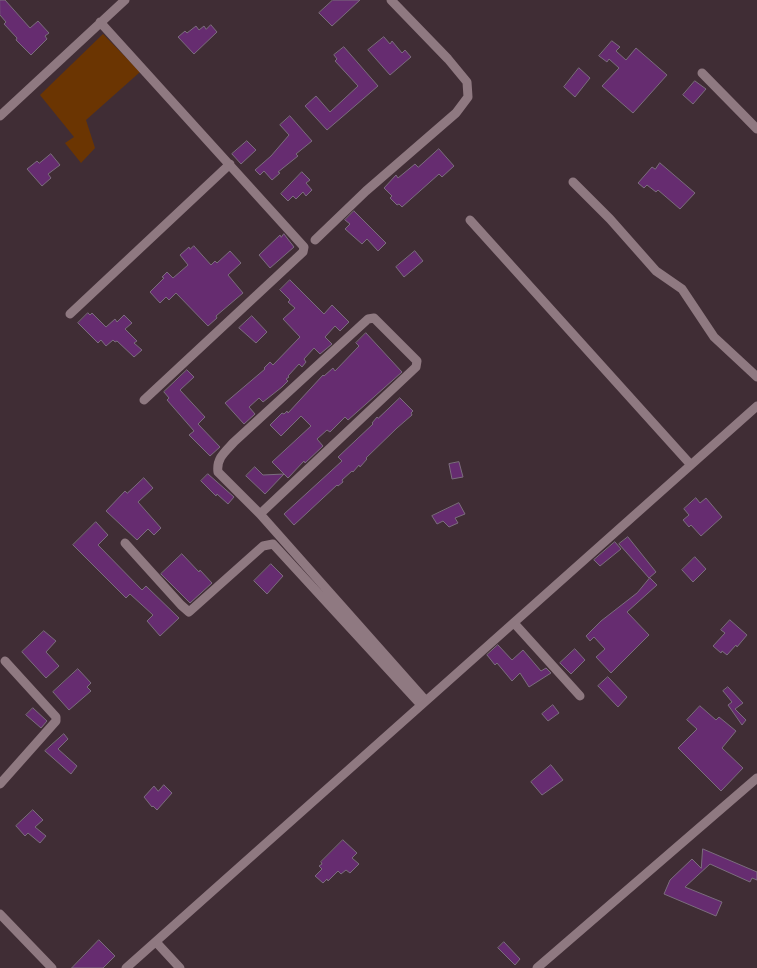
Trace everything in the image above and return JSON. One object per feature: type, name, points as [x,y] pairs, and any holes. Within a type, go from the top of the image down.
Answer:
[{"type":"street","points":[[0,116],[125,0]]},
{"type":"street","points":[[316,240],[366,191],[456,113],[468,97],[467,82],[448,59],[391,0]]},
{"type":"street","points":[[100,22],[304,247],[303,252],[144,400]]},
{"type":"street","points":[[702,73],[757,129]]},
{"type":"street","points":[[70,314],[230,164]]},
{"type":"street","points":[[573,182],[610,219],[656,271],[682,289],[714,337],[757,377]]},
{"type":"street","points":[[470,220],[691,465]]},
{"type":"street","points":[[260,514],[416,367],[417,361],[374,318],[368,319],[222,454],[218,461],[218,472],[260,514],[424,703]]},
{"type":"street","points":[[126,968],[757,406]]},
{"type":"street","points":[[125,543],[189,612],[263,546],[273,544],[424,703]]},
{"type":"street","points":[[514,623],[580,696]]},
{"type":"street","points":[[0,784],[56,721],[56,717],[5,661]]},
{"type":"street","points":[[537,968],[757,778]]},
{"type":"street","points":[[0,914],[52,968]]},
{"type":"street","points":[[156,942],[180,968]]},
{"type":"shaded area","points":[[103,34],[140,72],[86,120],[95,148],[81,163],[65,143],[74,137],[40,95]]},
{"type":"building","points":[[0,0],[5,0],[30,28],[38,21],[49,33],[45,36],[47,39],[31,55],[4,24],[6,22],[0,15]]},
{"type":"building","points":[[333,0],[360,0],[332,26],[319,13]]},
{"type":"building","points":[[211,25],[217,32],[194,54],[178,37],[196,26],[199,30],[204,26],[206,29]]},
{"type":"building","points":[[384,37],[390,44],[392,41],[402,53],[405,50],[411,57],[390,75],[368,50]]},
{"type":"building","points":[[612,41],[620,47],[616,51],[626,60],[636,48],[667,75],[633,113],[602,86],[619,68],[609,59],[607,62],[599,56]]},
{"type":"building","points":[[344,47],[378,86],[327,130],[305,106],[316,96],[330,112],[358,86],[335,61],[337,59],[334,55]]},
{"type":"building","points":[[579,68],[590,78],[575,97],[564,87]]},
{"type":"building","points":[[695,81],[706,89],[693,104],[683,95]]},
{"type":"building","points":[[290,116],[312,141],[296,154],[298,156],[278,172],[280,173],[272,180],[264,171],[260,175],[255,170],[271,156],[289,135],[280,125]]},
{"type":"building","points":[[247,141],[256,150],[241,164],[232,154]]},
{"type":"building","points":[[439,149],[454,166],[442,177],[439,174],[402,207],[399,204],[397,205],[384,188],[396,175],[398,178],[415,164],[418,167]]},
{"type":"building","points":[[51,154],[60,165],[48,174],[51,178],[42,186],[27,169]]},
{"type":"building","points":[[660,163],[695,193],[680,209],[658,190],[656,192],[647,185],[644,188],[638,183],[652,167],[655,169]]},
{"type":"building","points":[[302,172],[310,180],[306,183],[312,190],[306,196],[303,192],[296,199],[293,196],[288,201],[281,194]]},
{"type":"building","points":[[354,211],[386,243],[378,251],[367,239],[362,244],[345,229],[350,224],[345,220]]},
{"type":"building","points":[[284,234],[294,247],[270,268],[259,255],[280,235],[281,237]]},
{"type":"building","points":[[194,246],[211,265],[215,261],[217,263],[230,251],[241,263],[228,275],[243,293],[216,316],[217,318],[208,326],[176,293],[169,300],[166,297],[160,303],[150,292],[164,278],[162,277],[167,272],[173,278],[188,265],[180,255],[189,247],[190,249]]},
{"type":"building","points":[[415,251],[423,261],[404,277],[396,267]]},
{"type":"building","points":[[290,280],[324,314],[332,305],[349,322],[340,331],[335,326],[325,337],[332,344],[320,354],[314,348],[304,359],[306,362],[302,367],[299,364],[288,376],[286,379],[288,381],[282,387],[263,402],[259,398],[249,407],[255,414],[244,424],[225,403],[265,369],[270,362],[273,365],[300,337],[283,319],[295,308],[288,302],[290,300],[280,290]]},
{"type":"building","points":[[88,313],[90,315],[92,313],[106,327],[115,319],[117,322],[124,315],[132,323],[125,329],[137,341],[134,343],[142,350],[134,357],[117,341],[113,340],[106,346],[101,340],[98,343],[78,323]]},
{"type":"building","points":[[252,316],[267,332],[256,343],[239,328]]},
{"type":"building","points":[[366,333],[402,372],[348,420],[345,417],[330,432],[327,430],[317,439],[323,446],[305,463],[304,461],[288,478],[272,462],[311,426],[301,416],[281,436],[270,425],[282,413],[284,414],[287,411],[288,413],[323,375],[333,368],[335,371],[359,346],[356,343]]},
{"type":"building","points":[[187,370],[194,377],[180,390],[205,417],[198,424],[220,447],[210,456],[189,435],[194,431],[167,400],[169,398],[164,392]]},
{"type":"building","points":[[400,398],[413,411],[412,415],[366,458],[360,467],[359,465],[352,471],[342,480],[343,482],[337,485],[294,525],[284,514],[342,461],[338,457],[373,424],[377,417]]},
{"type":"building","points":[[459,462],[463,477],[452,479],[449,464]]},
{"type":"building","points":[[255,467],[263,475],[284,474],[265,494],[246,476]]},
{"type":"building","points":[[208,474],[234,497],[228,504],[217,494],[216,496],[201,481]]},
{"type":"building","points":[[144,478],[153,488],[138,502],[161,528],[154,535],[148,529],[137,540],[106,511],[125,491],[127,493]]},
{"type":"building","points":[[696,498],[700,503],[706,498],[722,517],[701,536],[691,525],[689,527],[683,520],[689,515],[684,509]]},
{"type":"building","points":[[459,503],[465,514],[455,518],[458,523],[449,527],[443,521],[437,524],[432,516]]},
{"type":"building","points":[[96,522],[108,535],[98,545],[142,590],[146,586],[179,618],[160,636],[147,621],[153,615],[130,594],[126,598],[73,545]]},
{"type":"building","points":[[628,537],[656,572],[649,578],[619,544]]},
{"type":"building","points":[[615,542],[621,549],[600,566],[594,560]]},
{"type":"building","points":[[182,554],[212,583],[190,603],[161,574]]},
{"type":"building","points":[[695,557],[706,569],[693,582],[682,570]]},
{"type":"building","points":[[271,564],[283,576],[267,594],[254,581]]},
{"type":"building","points":[[650,578],[657,585],[627,612],[649,635],[611,673],[596,657],[605,649],[594,637],[590,641],[586,636],[601,621],[637,593]]},
{"type":"building","points":[[730,620],[747,635],[727,655],[722,651],[721,653],[713,646],[725,633],[721,630]]},
{"type":"building","points":[[44,631],[56,641],[46,652],[59,666],[46,678],[22,652]]},
{"type":"building","points":[[498,645],[512,660],[523,650],[541,671],[546,668],[551,673],[529,687],[520,673],[512,681],[497,663],[495,665],[487,655]]},
{"type":"building","points":[[575,649],[585,660],[571,674],[560,663]]},
{"type":"building","points":[[78,669],[91,683],[87,687],[91,691],[69,710],[53,692]]},
{"type":"building","points":[[608,677],[627,697],[618,707],[598,686]]},
{"type":"building","points":[[728,687],[743,703],[735,709],[746,720],[742,725],[728,705],[732,702],[723,691]]},
{"type":"building","points":[[553,705],[559,713],[548,721],[542,714]]},
{"type":"building","points":[[700,706],[716,720],[719,717],[736,731],[722,748],[743,768],[721,791],[678,748],[697,729],[687,720]]},
{"type":"building","points":[[33,708],[47,721],[41,728],[26,715]]},
{"type":"building","points":[[64,734],[68,739],[58,749],[77,766],[71,774],[45,751]]},
{"type":"building","points":[[551,765],[563,780],[542,795],[531,782]]},
{"type":"building","points":[[164,785],[172,793],[157,810],[144,797],[154,786],[158,791]]},
{"type":"building","points":[[33,810],[43,820],[35,827],[46,836],[40,843],[28,833],[25,836],[16,826]]},
{"type":"building","points":[[343,840],[357,853],[352,858],[359,864],[350,873],[346,870],[341,874],[338,871],[328,881],[327,879],[323,883],[315,876],[322,869],[319,866]]},
{"type":"building","points":[[703,849],[757,872],[757,880],[752,878],[750,882],[710,864],[685,887],[722,902],[716,916],[664,894],[670,880],[692,859],[701,868]]},
{"type":"building","points":[[99,940],[115,956],[103,968],[72,968]]},
{"type":"building","points":[[504,942],[520,959],[515,965],[498,948]]}]
